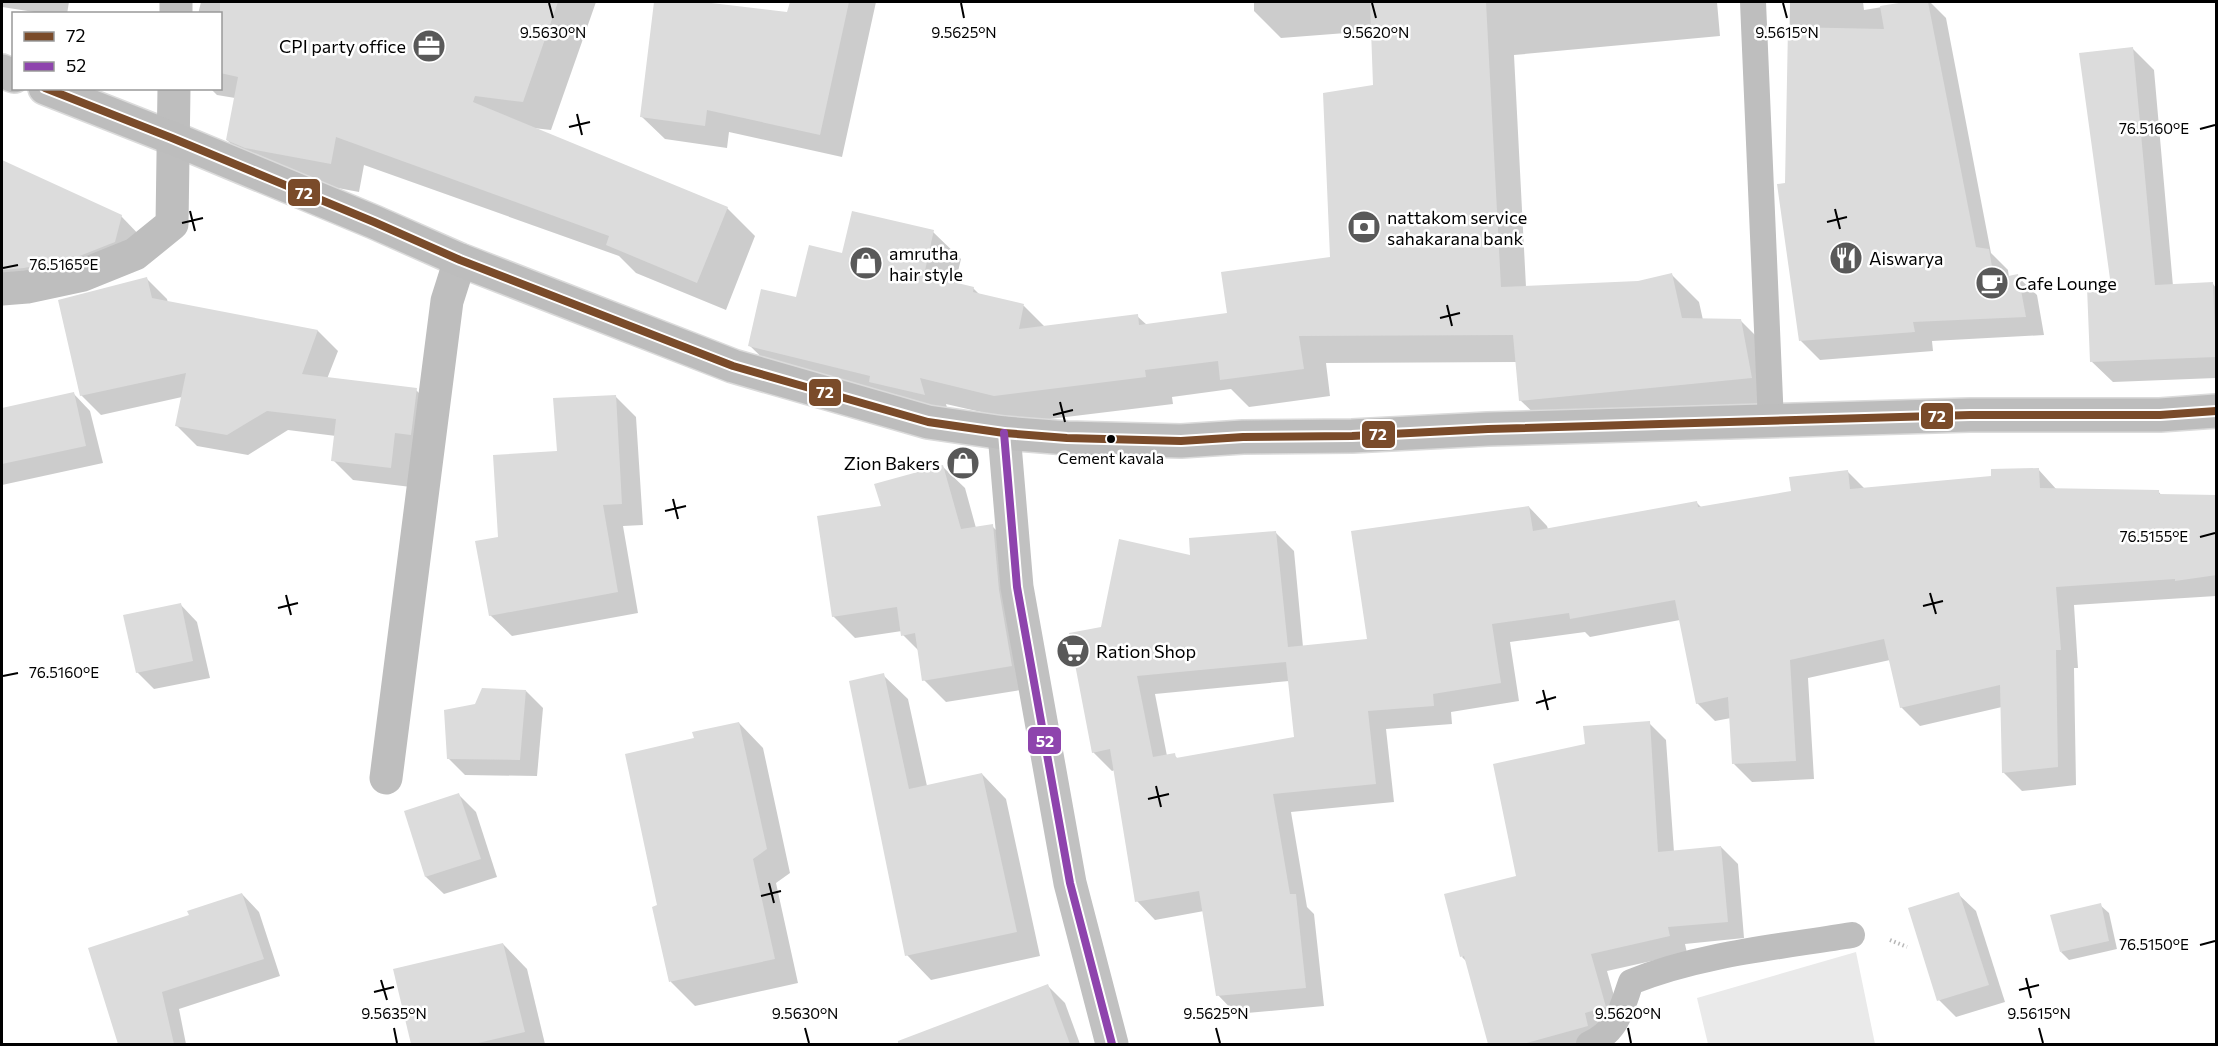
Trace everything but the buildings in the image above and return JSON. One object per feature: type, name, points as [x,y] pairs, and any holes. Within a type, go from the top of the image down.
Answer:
[{"type":"highway","points":[[50,90],[172,138],[460,260],[733,366],[928,422],[1004,434],[1181,441],[1488,429],[1970,416],[2160,415],[2217,411]]},
{"type":"main road","points":[[1004,434],[1021,610],[1070,883],[1112,1044]]},
{"type":"street","points":[[2,289],[27,287],[82,275],[135,254],[172,224],[174,90]]},
{"type":"street","points":[[386,778],[447,301],[460,260]]},
{"type":"lane","points":[[1753,2],[1771,423]]},
{"type":"lane","points":[[1588,1044],[1601,1039],[1614,1027],[1631,982],[1705,959],[1852,935]]},
{"type":"shaded area","points":[[1856,952],[1875,1044],[1708,1044],[1697,998]]},
{"type":"transit line","name":"72","points":[[50,90],[172,138],[460,260],[733,366],[928,422],[1004,433],[1067,438],[1181,441],[1243,437],[1352,436],[1488,429],[1970,415],[2160,415],[2216,411]]},
{"type":"transit line","name":"52","points":[[1004,433],[1017,587],[1070,883],[1112,1044]]},
{"type":"place","name":"CPI party office","points":[[429,46]]},
{"type":"place","name":"nattakom service sahakarana bank","points":[[1364,227]]},
{"type":"place","name":"Aiswarya","points":[[1846,258]]},
{"type":"place","name":"amrutha hair style","points":[[866,263]]},
{"type":"place","name":"Cafe Lounge","points":[[1992,283]]},
{"type":"place","name":"Cement kavala","points":[[1111,439]]},
{"type":"place","name":"Zion Bakers","points":[[963,463]]},
{"type":"place","name":"Ration Shop","points":[[1073,651]]}]
